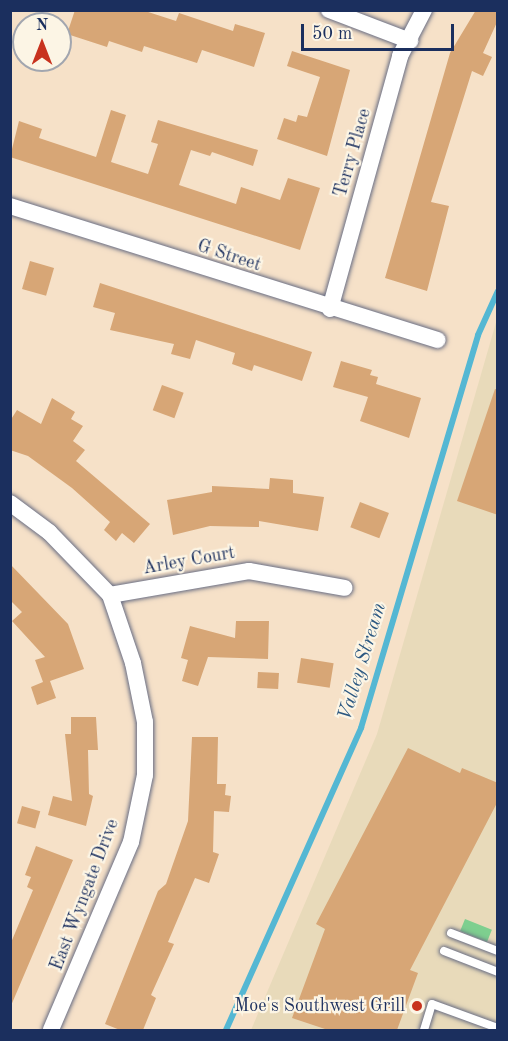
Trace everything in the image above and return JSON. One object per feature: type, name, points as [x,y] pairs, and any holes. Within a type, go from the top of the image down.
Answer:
[{"type":"street","points":[[329,10],[410,41]]},
{"type":"street","name":"Terry Place","points":[[330,309],[400,56],[410,41],[424,10]]},
{"type":"street","name":"G Street","points":[[10,206],[330,309],[437,340]]},
{"type":"street","points":[[10,503],[49,532],[110,595]]},
{"type":"street","name":"Arley Court","points":[[110,595],[249,571],[345,588]]},
{"type":"street","name":"East Wyngate Drive","points":[[51,1030],[131,842],[145,775],[145,722],[133,663],[110,595]]},
{"type":"lane","points":[[451,933],[498,951]]},
{"type":"lane","points":[[444,951],[498,972]]},
{"type":"lane","points":[[424,1030],[432,1004],[498,1028]]},
{"type":"shaded area","points":[[497,319],[497,1030],[251,1030],[377,734]]},
{"type":"green space","points":[[465,919],[492,930],[487,942],[460,931]]},
{"type":"building","points":[[75,10],[142,10],[176,21],[179,13],[233,31],[235,24],[265,33],[254,67],[202,50],[197,63],[144,46],[142,52],[109,41],[107,47],[72,36],[72,19]]},
{"type":"building","points":[[476,10],[498,10],[498,20],[483,53],[492,57],[483,76],[472,71],[431,202],[449,206],[427,291],[385,278],[450,53]]},
{"type":"building","points":[[292,51],[350,70],[327,156],[277,139],[284,118],[296,122],[298,115],[307,117],[320,77],[287,66]]},
{"type":"building","points":[[111,110],[126,115],[111,162],[148,174],[158,144],[151,142],[158,120],[258,150],[253,166],[212,152],[210,156],[191,150],[179,185],[236,204],[241,187],[280,200],[288,178],[320,188],[300,250],[10,157],[19,121],[42,129],[39,138],[96,157]]},
{"type":"building","points":[[30,261],[54,268],[46,296],[22,289]]},
{"type":"building","points":[[100,283],[312,352],[302,381],[254,365],[252,371],[232,364],[235,353],[196,340],[190,359],[171,354],[174,344],[110,330],[115,313],[93,307]]},
{"type":"building","points":[[341,361],[372,370],[370,375],[378,377],[376,384],[421,398],[409,438],[360,421],[368,397],[333,387]]},
{"type":"building","points":[[162,385],[184,393],[174,418],[153,410]]},
{"type":"building","points":[[495,389],[498,390],[498,515],[457,501]]},
{"type":"building","points":[[52,398],[75,412],[71,419],[83,426],[73,441],[85,450],[76,461],[150,524],[134,543],[122,533],[116,541],[104,530],[110,522],[72,488],[28,456],[10,450],[10,421],[17,410],[41,424]]},
{"type":"building","points":[[270,478],[293,480],[293,493],[324,497],[318,531],[259,521],[259,527],[210,526],[173,535],[167,500],[212,492],[212,486],[269,489]]},
{"type":"building","points":[[360,502],[389,513],[379,538],[350,527]]},
{"type":"building","points":[[10,564],[68,624],[84,669],[50,681],[56,698],[37,705],[31,687],[43,682],[35,660],[45,657],[12,621],[22,612],[10,600]]},
{"type":"building","points":[[236,621],[269,621],[268,659],[208,657],[198,686],[182,681],[188,660],[181,658],[190,626],[235,638]]},
{"type":"building","points":[[301,658],[334,663],[330,688],[297,683]]},
{"type":"building","points":[[258,672],[279,673],[278,689],[257,688]]},
{"type":"building","points":[[71,717],[96,717],[98,750],[88,750],[89,794],[93,796],[86,826],[48,815],[53,796],[72,801],[65,734],[71,734]]},
{"type":"building","points":[[192,737],[218,737],[217,784],[226,784],[225,795],[231,796],[229,812],[214,811],[213,852],[219,854],[209,883],[195,878],[168,942],[174,944],[151,995],[156,998],[143,1030],[120,1030],[105,1024],[158,891],[166,884],[188,821]]},
{"type":"building","points":[[408,748],[460,773],[462,768],[498,783],[498,801],[410,970],[418,973],[397,1030],[328,1030],[292,1018],[325,929],[316,924]]},
{"type":"building","points":[[22,806],[40,811],[35,829],[17,823]]},
{"type":"building","points":[[36,846],[73,860],[10,1008],[10,945],[33,890],[27,887],[31,877],[25,875]]},
{"type":"waterway","name":"Valley Stream","points":[[226,1030],[361,728],[478,335],[498,291]]},
{"type":"place","name":"Moe's Southwest Grill","points":[[417,1006]]}]
